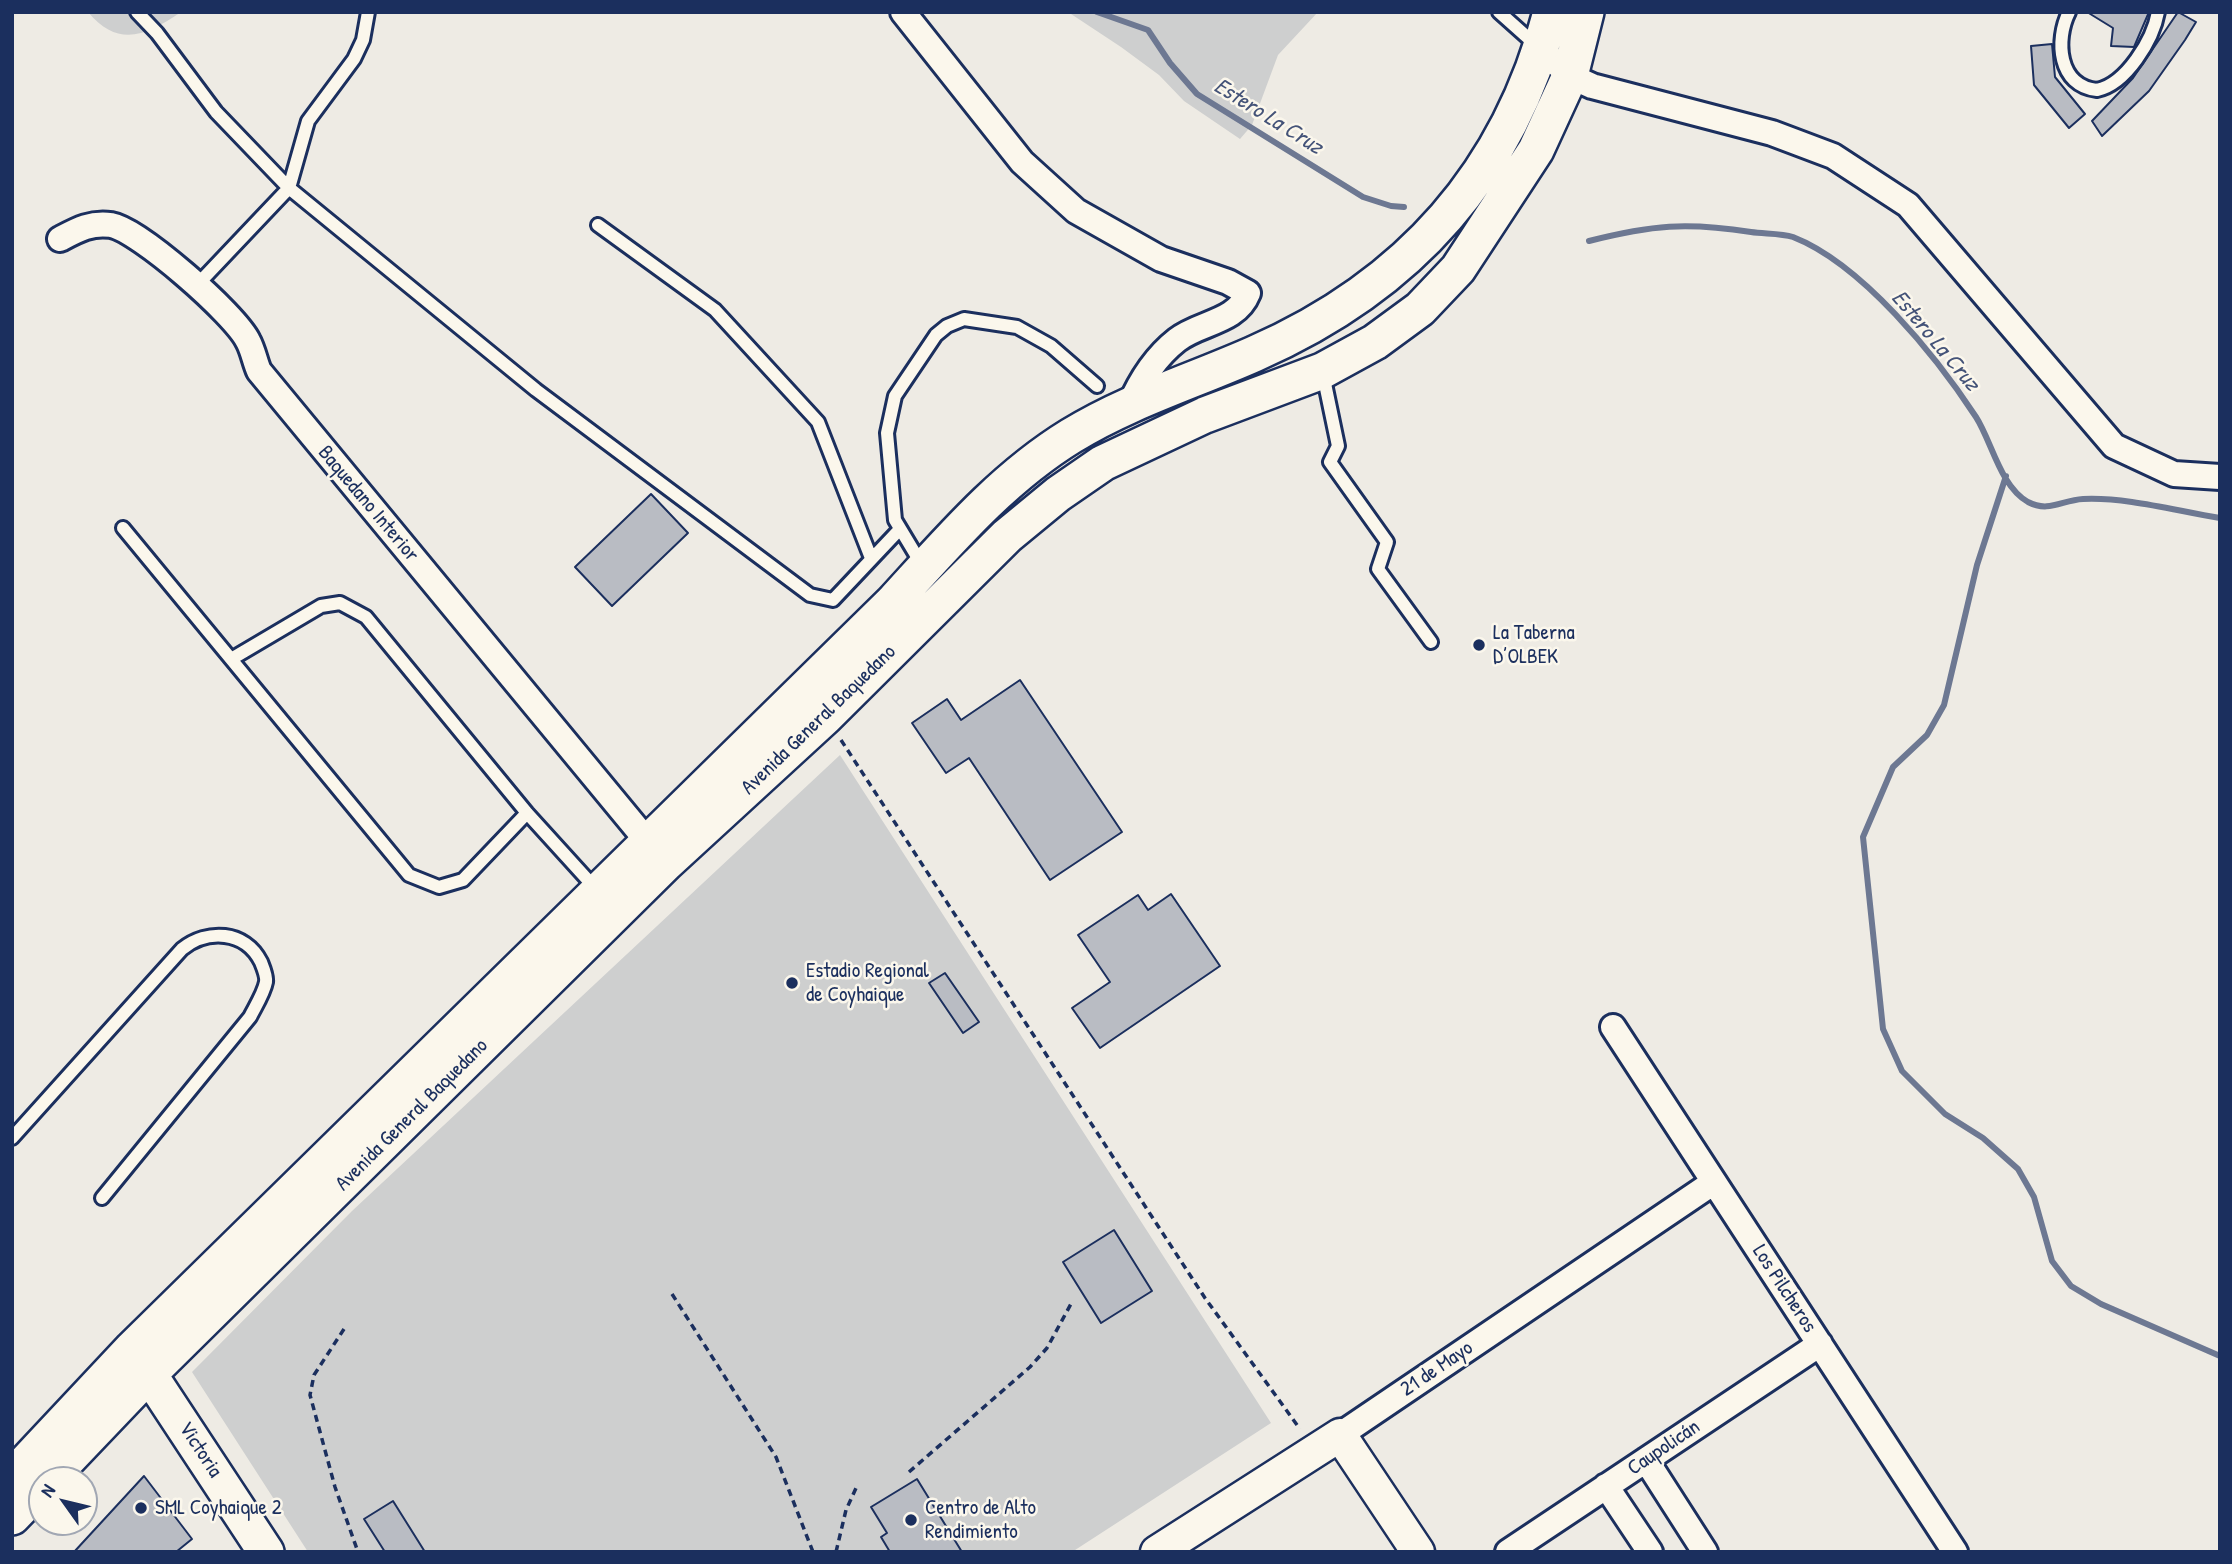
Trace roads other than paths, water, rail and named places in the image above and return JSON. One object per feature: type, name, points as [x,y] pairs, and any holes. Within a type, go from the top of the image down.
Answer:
[{"type":"main road","name":"Avenida General Baquedano","points":[[59,1466],[141,1361],[598,891],[924,569],[992,496],[1070,437],[1129,407],[1314,326],[1354,300],[1440,227],[1485,168],[1525,94],[1542,50],[1551,12]]},
{"type":"main road","name":"Avenida General Baquedano","points":[[12,1478],[141,1361],[666,863],[825,717],[1007,536],[1058,494],[1103,463],[1205,415],[1322,371],[1375,342],[1419,309],[1458,269],[1536,150],[1570,76],[1586,12]]},
{"type":"main road","name":"Victoria","points":[[141,1361],[266,1552]]},
{"type":"main road","points":[[12,1517],[28,1500]]},
{"type":"street","points":[[902,12],[1022,162],[1076,211],[1161,259],[1228,282],[1248,293],[1244,303],[1228,316],[1179,338],[1154,360],[1129,407]]},
{"type":"street","points":[[1542,50],[1570,76],[1592,86],[1772,133],[1833,156],[1908,205],[2114,446],[2174,474],[2220,477]]},
{"type":"street","name":"Baquedano Interior","points":[[60,239],[89,225],[111,225],[127,230],[198,284],[248,340],[259,371],[648,842]]},
{"type":"street","name":"Los Pilcheros","points":[[1613,1027],[1955,1552]]},
{"type":"street","name":"21 de Mayo","points":[[1157,1552],[1328,1443],[1714,1182]]},
{"type":"street","name":"Caupolicán","points":[[1507,1552],[1819,1344]]},
{"type":"street","points":[[1328,1443],[1418,1552]]},
{"type":"street","points":[[1646,1460],[1704,1552]]},
{"type":"street","points":[[1606,1486],[1650,1552]]},
{"type":"lane","points":[[137,12],[157,33],[216,112],[289,187],[536,390],[810,595],[833,600],[900,529]]},
{"type":"lane","points":[[198,284],[289,187],[308,121],[354,59],[363,40],[368,12]]},
{"type":"lane","points":[[1499,12],[1542,50]]},
{"type":"lane","points":[[2069,12],[2060,38],[2063,60],[2077,82],[2097,90],[2112,84],[2130,64],[2151,33],[2158,12]]},
{"type":"lane","points":[[598,225],[715,310],[818,422],[871,558]]},
{"type":"lane","points":[[924,569],[895,520],[887,433],[895,396],[936,335],[947,326],[964,319],[1017,327],[1051,346],[1097,386]]},
{"type":"lane","points":[[1322,371],[1338,446],[1330,463],[1387,542],[1378,569],[1431,642]]},
{"type":"lane","points":[[123,528],[233,658],[409,875],[439,887],[463,880],[527,813]]},
{"type":"lane","points":[[233,658],[321,606],[340,603],[366,617],[527,813],[598,891]]},
{"type":"lane","points":[[12,1138],[182,949],[192,941],[216,934],[240,940],[258,957],[266,983],[250,1017],[102,1198]]},
{"type":"waterway","name":"Estero La Cruz","points":[[1097,12],[1148,30],[1170,63],[1197,94],[1363,197],[1391,206],[1404,207]]},
{"type":"waterway","name":"Estero La Cruz","points":[[1589,241],[1651,228],[1688,226],[1793,237],[1819,250],[1845,268],[1871,290],[1919,340],[1976,417],[2003,475],[2018,495],[2028,502],[2042,506],[2083,499],[2117,500],[2220,518]]},
{"type":"waterway","points":[[2006,476],[1977,565],[1944,705],[1927,735],[1893,767],[1863,837],[1883,1029],[1902,1071],[1945,1114],[1983,1138],[2018,1169],[2034,1197],[2052,1261],[2071,1286],[2101,1304],[2220,1356]]},
{"type":"place","name":"La Taberna D’OLBEK","points":[[1479,645]]},
{"type":"place","name":"Estadio Regional de Coyhaique","points":[[792,983]]},
{"type":"place","name":"SML Coyhaique 2","points":[[141,1508]]},
{"type":"place","name":"Centro de Alto Rendimiento","points":[[911,1520]]}]
